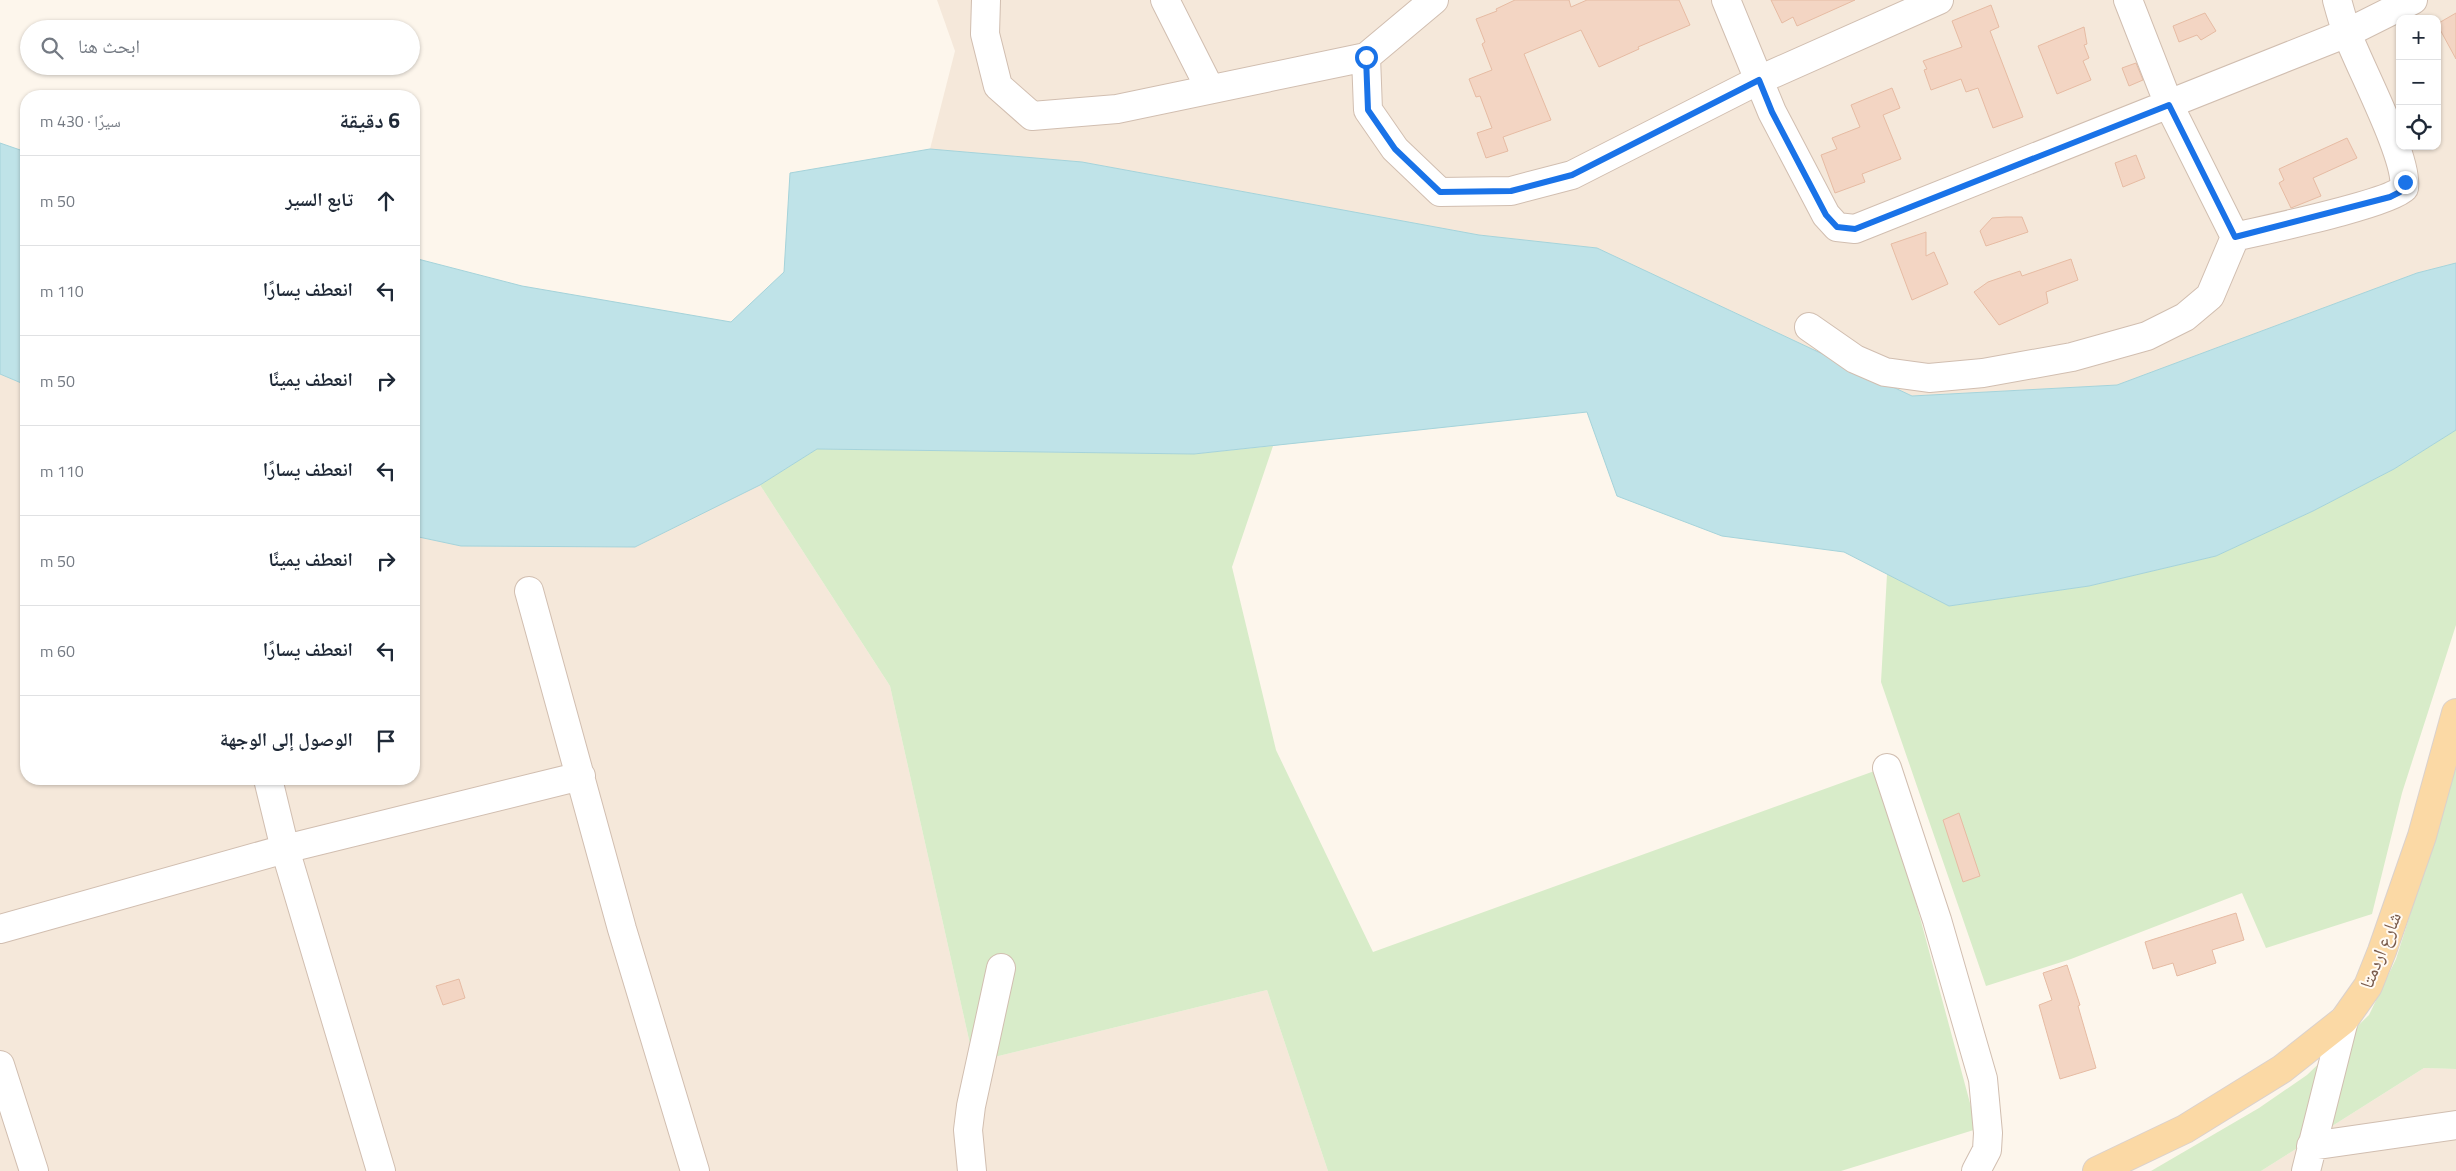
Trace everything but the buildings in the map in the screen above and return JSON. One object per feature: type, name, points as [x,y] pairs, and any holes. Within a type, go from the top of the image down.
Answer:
[{"type":"main road","name":"شارع اردمتا","points":[[2097,1171],[2185,1129],[2282,1069],[2344,1020],[2368,986],[2382,950],[2422,836],[2456,713]]},
{"type":"street","points":[[986,0],[985,34],[998,86],[1032,116],[1116,109],[1366,57],[1434,0]]},
{"type":"street","points":[[1165,0],[1210,89]]},
{"type":"street","points":[[1726,0],[1772,112],[1826,215],[1837,227],[1855,229],[2347,34],[2413,0]]},
{"type":"street","points":[[1366,57],[1368,110],[1395,149],[1440,192],[1511,191],[1572,175],[1759,80],[1939,0]]},
{"type":"street","points":[[1809,327],[1855,359],[1885,372],[1929,378],[1984,372],[2072,357],[2147,336],[2185,316],[2210,296],[2235,237],[2169,105],[2128,0]]},
{"type":"street","points":[[2235,237],[2390,197],[2404,188],[2404,172],[2347,34],[2337,0]]},
{"type":"street","points":[[529,591],[622,929],[695,1171]]},
{"type":"street","points":[[1887,768],[1938,920],[1983,1079],[1988,1133],[1986,1150],[1976,1171]]},
{"type":"street","points":[[0,929],[285,849],[580,776]]},
{"type":"street","points":[[269,785],[285,849],[381,1171]]},
{"type":"street","points":[[972,1171],[968,1130],[971,1106],[1001,968]]},
{"type":"street","points":[[2344,1020],[2309,1158],[2456,1125]]},
{"type":"street","points":[[0,1065],[34,1171]]},
{"type":"shaded area","points":[[937,0],[2456,0],[2456,263],[2417,273],[2117,385],[1912,396],[1597,248],[1479,235],[1082,162],[930,149],[955,51]]},
{"type":"shaded area","points":[[0,374],[20,382],[20,785],[420,785],[420,537],[461,546],[635,547],[760,485],[890,686],[974,1062],[1267,990],[1328,1171],[0,1171]]},
{"type":"shaded area","points":[[2424,1068],[2456,1069],[2456,1171],[2261,1171]]},
{"type":"green space","points":[[2456,430],[2456,625],[2402,793],[2372,914],[2266,948],[2242,893],[2071,959],[1986,986],[1881,682],[1887,574],[1949,606],[2089,586],[2216,556],[2313,511],[2394,469]]},
{"type":"green space","points":[[1273,446],[1232,567],[1276,750],[1373,952],[1880,769],[1977,1129],[1841,1171],[1328,1171],[1267,990],[974,1062],[890,686],[760,485],[817,449],[1194,454]]},
{"type":"green space","points":[[2456,761],[2456,1069],[2424,1068],[2261,1171],[2151,1171],[2259,1108],[2307,1075],[2369,1015],[2396,959],[2444,808]]},
{"type":"water","points":[[0,143],[20,150],[20,382],[0,374]]},
{"type":"water","points":[[930,149],[1082,162],[1479,235],[1597,248],[1912,396],[2117,385],[2417,273],[2456,263],[2456,430],[2394,469],[2313,511],[2216,556],[2089,586],[1949,606],[1844,552],[1722,536],[1617,496],[1587,412],[1194,454],[817,449],[760,485],[635,547],[461,546],[420,537],[420,260],[522,286],[731,322],[784,272],[790,173]]},
{"type":"route","points":[[1366,57],[1368,110],[1395,149],[1440,192],[1511,191],[1572,175],[1759,80],[1772,112],[1826,215],[1837,227],[1855,229],[2169,105],[2235,237],[2342,211],[2390,197],[2400,192],[2404,188],[2405,182]]}]
